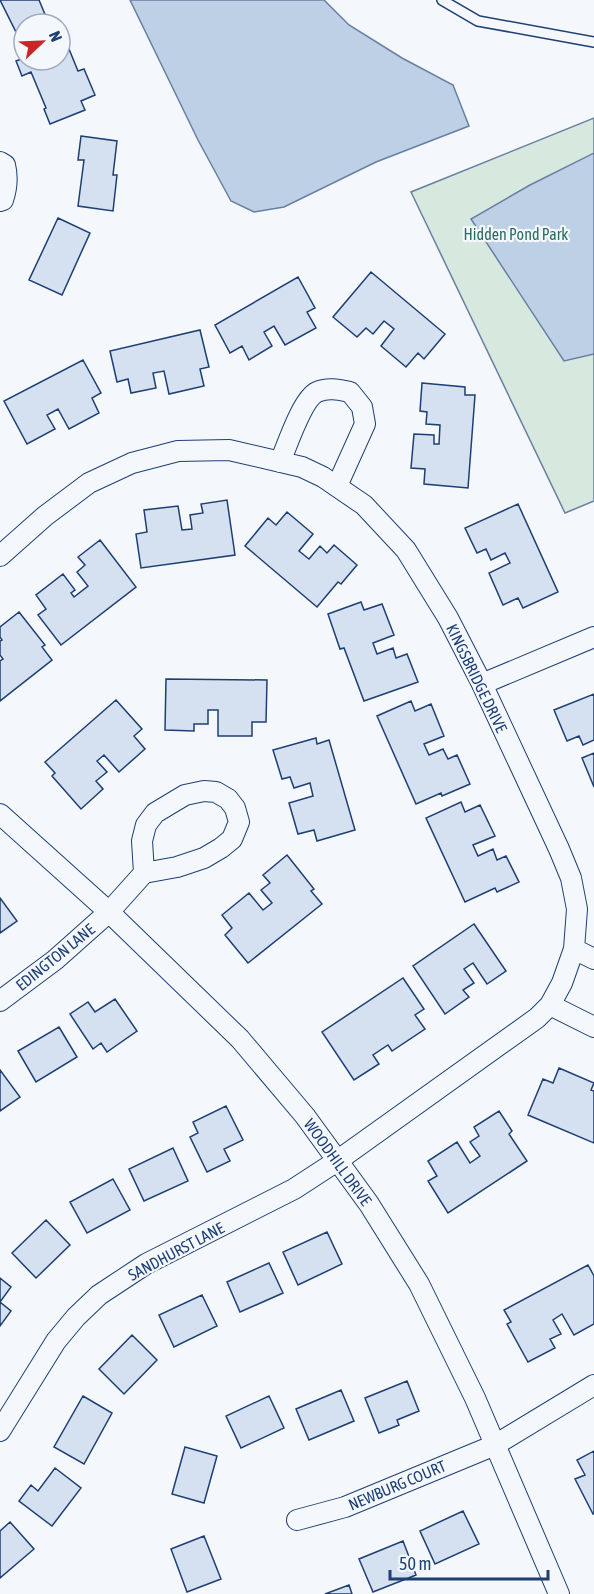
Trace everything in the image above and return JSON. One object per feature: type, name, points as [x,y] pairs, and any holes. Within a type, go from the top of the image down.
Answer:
[{"type":"street","points":[[0,162],[4,165],[7,174],[6,191],[3,200],[0,201]]},
{"type":"street","points":[[280,462],[306,401],[317,392],[334,389],[350,392],[362,407],[365,424],[337,486]]},
{"type":"street","name":"KINGSBRIDGE DRIVE","points":[[0,556],[76,491],[132,463],[178,451],[229,450],[302,467],[323,477],[364,505],[406,550],[448,618],[482,684],[559,849],[570,878],[577,909],[574,949],[566,974],[550,1005],[537,1018],[338,1161]]},
{"type":"street","points":[[482,684],[594,637]]},
{"type":"street","points":[[204,790],[216,792],[228,799],[234,808],[238,822],[232,838],[204,858],[177,867],[144,873],[142,841],[146,825],[156,813],[185,795],[204,790]]},
{"type":"street","name":"WOODHILL DRIVE","points":[[0,814],[109,912],[240,1039],[305,1116],[369,1204],[419,1284],[495,1445],[560,1594]]},
{"type":"street","name":"EDINGTON LANE","points":[[0,1001],[55,960],[109,912],[144,873]]},
{"type":"street","points":[[574,949],[594,959]]},
{"type":"street","points":[[550,1005],[594,1027]]},
{"type":"street","name":"SANDHURST LANE","points":[[0,1431],[56,1341],[99,1295],[146,1264],[278,1198],[338,1161]]},
{"type":"street","name":"NEWBURG COURT","points":[[297,1520],[345,1507],[495,1445],[594,1385]]},
{"type":"lane","points":[[442,0],[478,21],[594,42]]},
{"type":"green space","name":"Hidden Pond Park","points":[[594,118],[594,501],[565,513],[411,192]]},
{"type":"water","points":[[130,0],[324,0],[349,25],[402,58],[453,85],[469,126],[376,162],[284,207],[254,212],[231,201],[198,140]]},
{"type":"water","points":[[594,153],[594,354],[564,361],[471,219],[530,185]]},
{"type":"building","points":[[0,0],[39,0],[44,12],[12,12],[12,24]]},
{"type":"building","points":[[72,56],[78,71],[84,69],[95,95],[81,101],[85,110],[50,124],[44,109],[46,108],[31,72],[72,72]]},
{"type":"building","points":[[81,136],[117,141],[113,175],[117,175],[113,211],[78,206],[84,160],[78,160]]},
{"type":"building","points":[[58,218],[90,233],[62,295],[29,280]]},
{"type":"building","points":[[371,272],[445,334],[424,359],[418,353],[406,367],[381,346],[394,329],[384,321],[373,334],[366,328],[357,337],[333,317]]},
{"type":"building","points":[[298,277],[315,308],[307,312],[316,328],[285,345],[274,326],[264,332],[272,346],[249,360],[242,346],[230,353],[215,325]]},
{"type":"building","points":[[200,330],[209,367],[200,369],[204,386],[169,394],[164,371],[153,373],[156,388],[131,393],[128,379],[117,382],[110,351]]},
{"type":"building","points":[[83,360],[101,393],[92,398],[99,413],[69,429],[58,409],[47,415],[55,429],[27,444],[4,401]]},
{"type":"building","points":[[422,383],[465,387],[465,395],[475,395],[468,488],[424,484],[425,469],[411,468],[414,434],[434,435],[434,444],[439,444],[440,425],[426,424],[427,412],[420,411]]},
{"type":"building","points":[[227,500],[235,555],[141,568],[136,534],[147,532],[144,510],[178,506],[182,530],[192,529],[190,515],[203,513],[201,504]]},
{"type":"building","points":[[518,504],[558,592],[523,608],[518,598],[503,605],[489,573],[510,563],[505,553],[491,560],[486,549],[477,553],[465,528]]},
{"type":"building","points":[[287,512],[313,534],[299,551],[309,559],[320,546],[327,553],[334,545],[357,565],[341,584],[338,582],[317,607],[245,546],[268,518],[276,525]]},
{"type":"building","points":[[100,540],[136,587],[61,645],[38,615],[46,609],[36,595],[63,574],[75,590],[71,593],[74,597],[88,586],[77,572],[85,565],[78,557]]},
{"type":"building","points":[[361,602],[364,610],[382,604],[394,635],[373,643],[377,654],[393,648],[396,658],[407,654],[418,682],[364,701],[344,648],[340,649],[328,614]]},
{"type":"building","points":[[19,612],[45,645],[42,647],[52,660],[0,701],[0,661],[3,659],[0,655],[0,641],[2,640],[0,627]]},
{"type":"building","points":[[166,679],[267,680],[266,722],[252,722],[252,736],[218,736],[218,710],[208,710],[208,724],[194,724],[194,731],[165,730]]},
{"type":"building","points":[[594,694],[594,740],[583,745],[579,736],[567,741],[554,710]]},
{"type":"building","points":[[116,700],[142,729],[134,736],[145,749],[119,772],[104,755],[97,761],[107,772],[96,781],[103,789],[81,809],[52,776],[55,773],[45,762]]},
{"type":"building","points":[[411,701],[415,711],[431,704],[444,736],[424,744],[429,755],[443,749],[448,759],[457,755],[470,784],[416,804],[377,716]]},
{"type":"building","points":[[316,738],[317,744],[329,740],[355,830],[317,841],[314,830],[298,834],[289,803],[313,796],[310,783],[294,788],[290,777],[282,779],[273,750]]},
{"type":"building","points":[[594,753],[594,787],[582,758]]},
{"type":"building","points":[[461,802],[465,812],[480,805],[495,836],[473,845],[478,856],[493,849],[497,860],[506,856],[519,882],[497,892],[495,888],[465,902],[426,818]]},
{"type":"building","points":[[287,855],[314,889],[311,891],[322,904],[248,963],[225,935],[232,928],[222,915],[249,893],[263,910],[272,903],[261,890],[270,883],[263,875]]},
{"type":"building","points":[[0,898],[17,921],[0,933]]},
{"type":"building","points":[[474,924],[506,971],[487,984],[473,963],[464,969],[474,983],[463,990],[469,997],[445,1014],[413,966]]},
{"type":"building","points":[[403,978],[424,1009],[415,1015],[425,1029],[392,1051],[388,1045],[373,1055],[379,1064],[354,1080],[322,1032]]},
{"type":"building","points":[[115,999],[137,1031],[107,1052],[101,1043],[93,1049],[70,1014],[88,1002],[95,1012]]},
{"type":"building","points":[[59,1027],[77,1057],[36,1082],[18,1051]]},
{"type":"building","points":[[559,1068],[594,1083],[591,1090],[594,1091],[594,1143],[528,1115],[543,1079],[553,1083]]},
{"type":"building","points":[[0,1070],[20,1097],[0,1111]]},
{"type":"building","points":[[226,1106],[243,1140],[224,1149],[230,1161],[207,1172],[190,1137],[198,1133],[193,1122]]},
{"type":"building","points":[[499,1111],[512,1131],[509,1134],[527,1161],[448,1213],[428,1181],[437,1176],[428,1161],[457,1142],[470,1163],[480,1156],[470,1142],[479,1136],[474,1127]]},
{"type":"building","points":[[173,1148],[188,1181],[144,1201],[129,1169]]},
{"type":"building","points":[[113,1179],[130,1210],[87,1233],[70,1202]]},
{"type":"building","points":[[46,1220],[70,1245],[36,1278],[12,1253]]},
{"type":"building","points":[[327,1232],[342,1264],[298,1285],[283,1252]]},
{"type":"building","points":[[269,1263],[283,1293],[240,1312],[227,1282]]},
{"type":"building","points":[[588,1265],[594,1276],[594,1324],[574,1335],[562,1314],[553,1320],[561,1334],[550,1339],[555,1348],[528,1362],[507,1324],[511,1322],[504,1310]]},
{"type":"building","points":[[0,1278],[11,1287],[0,1302]]},
{"type":"building","points":[[202,1295],[217,1326],[174,1347],[159,1315]]},
{"type":"building","points":[[0,1302],[11,1311],[0,1326]]},
{"type":"building","points":[[132,1335],[157,1360],[124,1394],[99,1369]]},
{"type":"building","points":[[407,1381],[419,1411],[397,1420],[399,1425],[379,1433],[365,1398]]},
{"type":"building","points":[[341,1390],[354,1421],[309,1440],[296,1409]]},
{"type":"building","points":[[83,1396],[112,1413],[84,1464],[54,1447]]},
{"type":"building","points":[[269,1396],[284,1428],[241,1448],[226,1416]]},
{"type":"building","points":[[185,1447],[217,1456],[204,1503],[172,1494]]},
{"type":"building","points":[[594,1451],[593,1514],[575,1479],[585,1475],[577,1460]]},
{"type":"building","points":[[55,1468],[81,1488],[52,1526],[19,1501],[31,1485],[38,1491]]},
{"type":"building","points":[[463,1511],[479,1544],[435,1564],[420,1531]]},
{"type":"building","points":[[10,1522],[34,1549],[0,1578],[0,1531]]},
{"type":"building","points":[[204,1536],[221,1579],[187,1592],[171,1549]]},
{"type":"building","points":[[403,1541],[416,1575],[373,1592],[359,1559]]},
{"type":"building","points":[[349,1585],[352,1594],[325,1594]]}]
